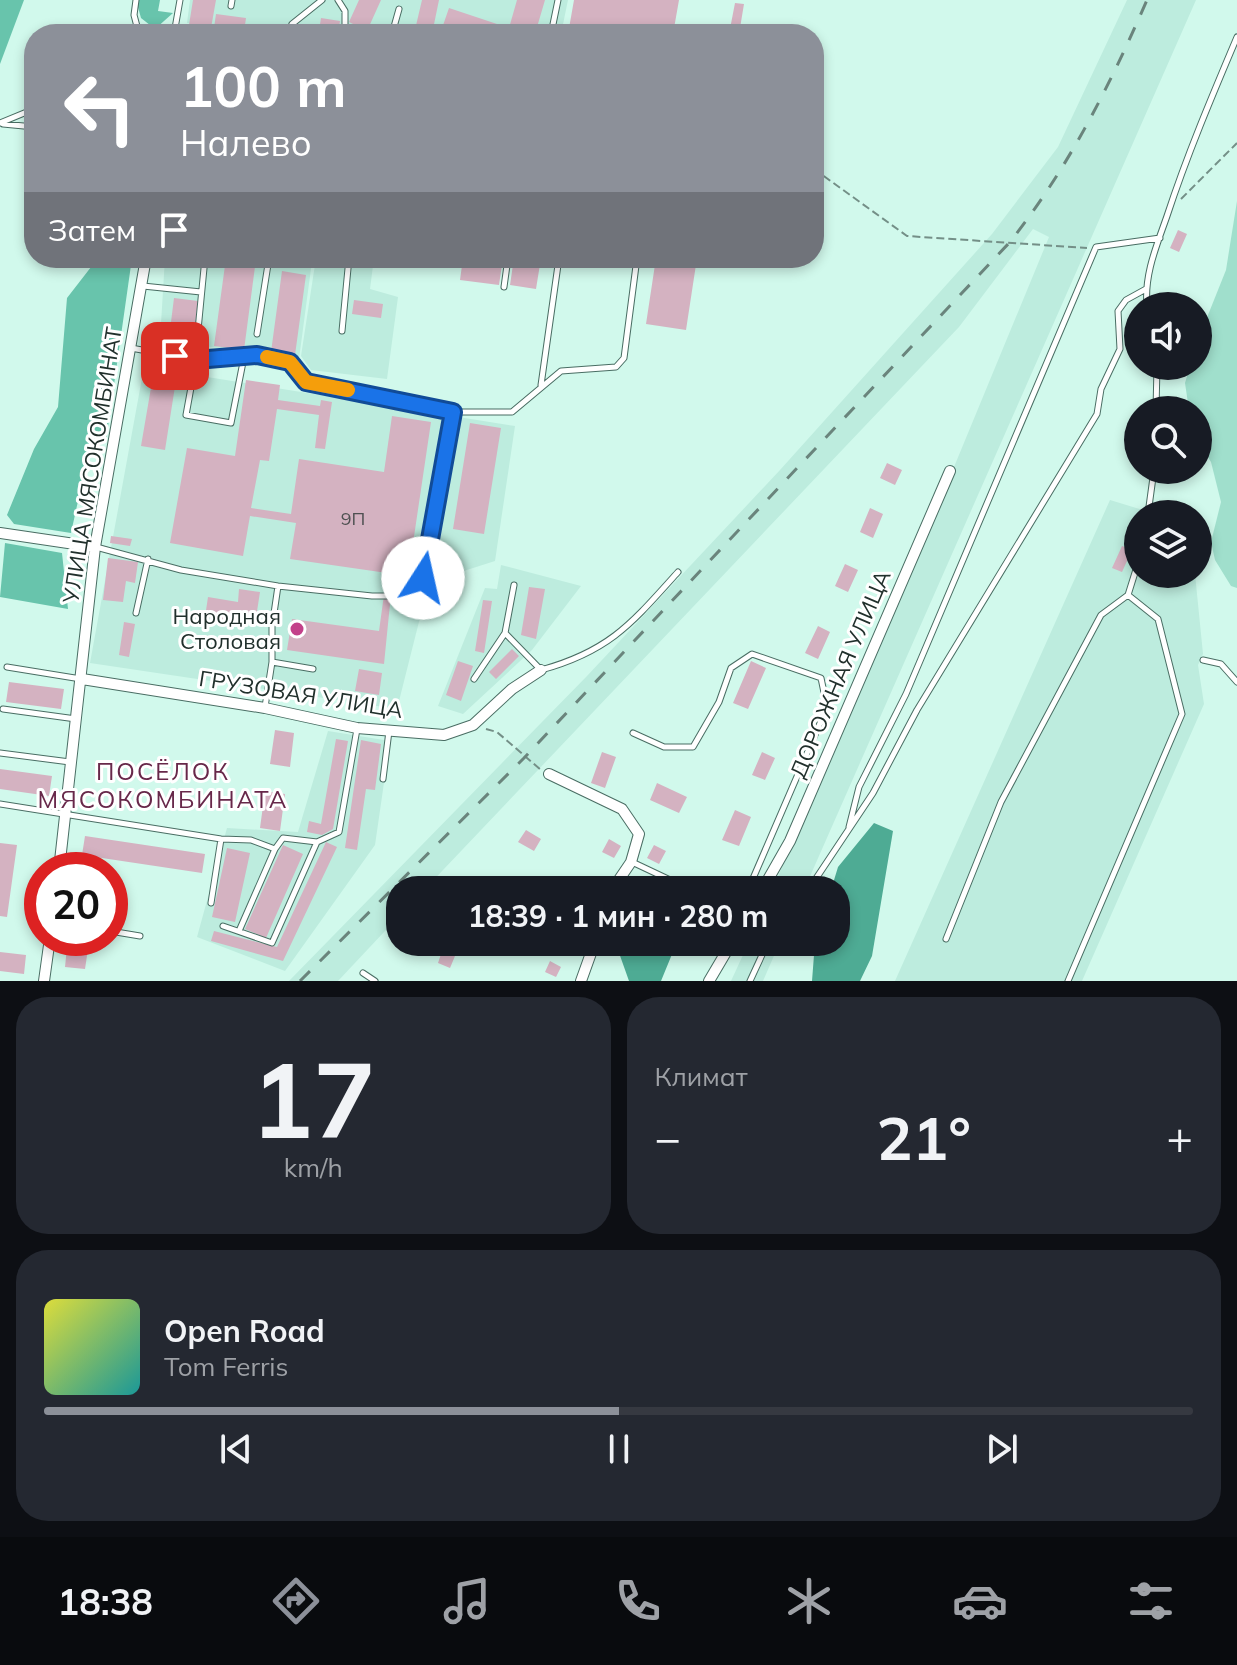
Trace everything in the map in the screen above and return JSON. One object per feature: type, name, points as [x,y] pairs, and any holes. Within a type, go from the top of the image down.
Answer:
[{"type":"street","name":"УЛИЦА МЯСОКОМБИНАТ","points":[[61,852],[95,547],[145,268]]},
{"type":"street","name":"ДОРОЖНАЯ УЛИЦА","points":[[770,876],[790,841],[950,471]]},
{"type":"street","points":[[0,533],[95,547]]},
{"type":"street","name":"ГРУЗОВАЯ УЛИЦА","points":[[82,679],[265,708],[357,728],[444,735],[473,725],[512,689],[541,670]]},
{"type":"street","points":[[549,774],[622,809],[639,834],[631,862],[622,876]]},
{"type":"street","points":[[44,981],[47,956]]},
{"type":"street","points":[[581,981],[590,956]]},
{"type":"street","points":[[709,981],[724,956]]},
{"type":"lane","points":[[136,0],[136,24]]},
{"type":"lane","points":[[176,24],[180,0]]},
{"type":"lane","points":[[292,24],[322,0]]},
{"type":"lane","points":[[338,0],[345,11],[345,24]]},
{"type":"lane","points":[[553,24],[558,0]]},
{"type":"lane","points":[[395,24],[399,9]]},
{"type":"lane","points":[[1146,292],[1168,211],[1189,151],[1237,37]]},
{"type":"lane","points":[[0,124],[24,113]]},
{"type":"lane","points":[[0,124],[24,126]]},
{"type":"lane","points":[[849,830],[859,787],[906,694],[1096,247],[1160,238]]},
{"type":"lane","points":[[198,330],[204,268]]},
{"type":"lane","points":[[257,334],[267,268]]},
{"type":"lane","points":[[342,331],[348,268]]},
{"type":"lane","points":[[504,287],[507,268]]},
{"type":"lane","points":[[541,386],[558,268]]},
{"type":"lane","points":[[131,348],[196,360],[244,357],[290,362],[306,382],[453,412],[512,412],[561,371],[616,367],[624,358],[636,268]]},
{"type":"lane","points":[[142,286],[201,292]]},
{"type":"lane","points":[[818,876],[873,793],[917,710],[1097,414],[1101,389],[1120,349],[1118,311],[1126,300],[1146,289]]},
{"type":"lane","points":[[196,360],[186,415],[231,423],[244,357]]},
{"type":"lane","points":[[95,547],[181,570],[278,586],[372,596],[400,596],[413,592],[423,578],[453,412]]},
{"type":"lane","points":[[136,613],[148,559]]},
{"type":"lane","points":[[505,633],[541,670],[579,659],[625,631],[678,572]]},
{"type":"lane","points":[[474,679],[505,633],[514,585]]},
{"type":"lane","points":[[265,708],[278,586]]},
{"type":"lane","points":[[946,939],[1001,802],[1101,615],[1128,595],[1130,588]]},
{"type":"lane","points":[[1068,981],[1182,714],[1158,619],[1128,595]]},
{"type":"lane","points":[[633,733],[664,747],[693,747],[719,702],[731,668],[752,654],[821,678],[827,707],[754,876]]},
{"type":"lane","points":[[1203,660],[1221,664],[1237,682]]},
{"type":"lane","points":[[272,662],[313,669]]},
{"type":"lane","points":[[7,667],[82,679]]},
{"type":"lane","points":[[3,709],[77,719]]},
{"type":"lane","points":[[239,931],[275,849],[283,838],[317,842],[339,832],[357,728]]},
{"type":"lane","points":[[383,779],[389,731]]},
{"type":"lane","points":[[0,753],[72,762]]},
{"type":"lane","points":[[0,804],[221,839],[251,840],[275,849]]},
{"type":"lane","points":[[211,903],[221,839]]},
{"type":"lane","points":[[223,926],[272,943],[317,842]]},
{"type":"lane","points":[[631,862],[661,876]]},
{"type":"lane","points":[[128,934],[140,936]]},
{"type":"lane","points":[[750,981],[762,956]]},
{"type":"lane","points":[[363,973],[375,981]]},
{"type":"path","points":[[1168,211],[1237,143]]},
{"type":"path","points":[[824,176],[907,236],[1082,249],[1096,247]]},
{"type":"path","points":[[473,725],[497,732],[524,758],[549,774]]},
{"type":"shaded area","points":[[0,0],[24,0],[0,64]]},
{"type":"shaded area","points":[[136,0],[160,0],[158,11],[173,13],[161,24],[149,24],[141,18]]},
{"type":"shaded area","points":[[190,0],[568,0],[563,24],[187,23]]},
{"type":"shaded area","points":[[1127,0],[1196,0],[810,876],[778,876],[897,605],[1049,237],[1033,229],[959,327],[437,876],[392,876],[587,676],[780,470],[992,234],[1058,147]]},
{"type":"shaded area","points":[[1237,201],[1237,588],[1231,586],[1215,560],[1212,546],[1221,502],[1212,466],[1212,396],[1187,396],[1185,383],[1186,380],[1212,380],[1212,305],[1226,270]]},
{"type":"shaded area","points":[[90,268],[131,268],[106,441],[91,442],[71,533],[14,524],[7,515],[34,449],[58,407],[67,298]]},
{"type":"shaded area","points":[[164,268],[311,268],[299,359],[160,340]]},
{"type":"shaded area","points":[[314,268],[373,268],[370,289],[398,297],[387,379],[311,370],[301,356]]},
{"type":"shaded area","points":[[144,367],[515,426],[495,561],[429,582],[397,709],[90,663]]},
{"type":"shaded area","points":[[1110,500],[1124,504],[1124,588],[1196,588],[1203,654],[1198,665],[1204,704],[1082,981],[895,981]]},
{"type":"shaded area","points":[[5,543],[62,553],[68,609],[0,597]]},
{"type":"shaded area","points":[[501,565],[581,586],[532,650],[463,714],[438,706],[485,588],[497,589]]},
{"type":"shaded area","points":[[328,731],[390,741],[375,845],[285,971],[197,937],[227,828],[298,832]]},
{"type":"shaded area","points":[[874,823],[893,831],[872,956],[860,981],[812,981],[814,956],[850,956],[850,876],[835,876],[838,867]]},
{"type":"shaded area","points":[[386,882],[386,930],[338,981],[289,981]]},
{"type":"shaded area","points":[[620,956],[671,956],[661,981],[629,981]]},
{"type":"shaded area","points":[[743,956],[774,956],[763,981],[731,981]]},
{"type":"building","points":[[193,0],[216,0],[212,24],[189,24]]},
{"type":"building","points":[[359,0],[381,0],[370,24],[349,22]]},
{"type":"building","points":[[422,0],[439,0],[434,24],[416,24]]},
{"type":"building","points":[[517,0],[545,0],[538,24],[510,24]]},
{"type":"building","points":[[574,0],[679,0],[675,24],[570,24]]},
{"type":"building","points":[[735,3],[744,4],[741,24],[731,24]]},
{"type":"building","points":[[449,8],[497,24],[443,24]]},
{"type":"building","points":[[216,14],[246,18],[245,24],[215,24]]},
{"type":"building","points":[[321,18],[340,21],[340,24],[320,24]]},
{"type":"building","points":[[1178,230],[1187,234],[1179,252],[1170,248]]},
{"type":"building","points":[[225,268],[255,268],[244,350],[214,346]]},
{"type":"building","points":[[462,268],[502,268],[499,285],[460,280]]},
{"type":"building","points":[[513,268],[539,268],[536,289],[510,285]]},
{"type":"building","points":[[654,268],[695,268],[686,330],[646,324]]},
{"type":"building","points":[[282,271],[306,275],[295,355],[271,352]]},
{"type":"building","points":[[174,298],[198,301],[195,325],[171,322]]},
{"type":"building","points":[[354,300],[383,304],[381,318],[352,314]]},
{"type":"building","points":[[153,376],[176,380],[165,450],[141,446]]},
{"type":"building","points":[[246,380],[280,385],[278,400],[320,406],[321,400],[332,402],[325,449],[315,448],[319,415],[277,409],[269,461],[260,460],[251,508],[291,514],[299,459],[384,472],[392,416],[431,422],[408,577],[393,574],[384,664],[287,650],[292,619],[379,631],[387,573],[290,559],[296,523],[250,516],[243,556],[170,543],[187,448],[235,456]]},
{"type":"building","points":[[470,423],[501,428],[484,534],[453,529]]},
{"type":"building","points":[[887,463],[902,470],[895,485],[880,478]]},
{"type":"building","points":[[870,508],[883,514],[873,538],[860,532]]},
{"type":"building","points":[[111,536],[132,539],[130,546],[110,543]]},
{"type":"building","points":[[1122,546],[1124,547],[1122,572],[1112,568]]},
{"type":"building","points":[[108,558],[138,562],[135,583],[126,581],[123,602],[103,600]]},
{"type":"building","points":[[845,564],[858,570],[848,592],[835,586]]},
{"type":"building","points":[[529,587],[545,589],[536,639],[521,635]]},
{"type":"building","points":[[239,589],[260,592],[255,624],[205,617],[208,597],[238,602]]},
{"type":"building","points":[[483,600],[492,601],[484,653],[475,651]]},
{"type":"building","points":[[124,622],[135,624],[129,657],[119,655]]},
{"type":"building","points":[[818,626],[830,632],[818,659],[805,653]]},
{"type":"building","points":[[512,649],[519,656],[496,679],[489,672]]},
{"type":"building","points":[[458,661],[473,666],[461,701],[446,695]]},
{"type":"building","points":[[751,661],[766,668],[748,709],[733,703]]},
{"type":"building","points":[[359,669],[382,673],[379,695],[355,691]]},
{"type":"building","points":[[9,682],[64,689],[61,709],[6,702]]},
{"type":"building","points":[[275,730],[294,733],[290,767],[270,764]]},
{"type":"building","points":[[336,739],[348,741],[333,829],[322,835],[307,832],[309,821],[321,824]]},
{"type":"building","points":[[361,740],[381,744],[375,790],[366,789],[357,850],[345,848]]},
{"type":"building","points":[[602,752],[616,757],[605,788],[591,783]]},
{"type":"building","points":[[762,752],[775,758],[765,780],[752,775]]},
{"type":"building","points":[[0,769],[52,776],[49,796],[0,789]]},
{"type":"building","points":[[657,783],[687,797],[679,813],[650,800]]},
{"type":"building","points":[[265,791],[285,794],[280,831],[260,828]]},
{"type":"building","points":[[735,810],[751,817],[739,846],[722,840]]},
{"type":"building","points":[[526,830],[541,839],[534,851],[518,842]]},
{"type":"building","points":[[85,836],[205,854],[202,873],[128,862],[128,852],[82,852]]},
{"type":"building","points":[[609,839],[621,846],[614,858],[602,852]]},
{"type":"building","points":[[326,842],[337,847],[283,961],[211,941],[214,931],[277,947]]},
{"type":"building","points":[[0,843],[17,845],[7,917],[0,916]]},
{"type":"building","points":[[283,845],[303,854],[266,938],[245,929]]},
{"type":"building","points":[[654,845],[666,851],[659,864],[647,858]]},
{"type":"building","points":[[227,848],[250,853],[235,922],[212,917]]},
{"type":"building","points":[[0,952],[26,956],[24,974],[0,971]]},
{"type":"building","points":[[66,956],[87,956],[85,969],[65,967]]},
{"type":"building","points":[[440,956],[455,956],[450,968],[438,963]]},
{"type":"building","points":[[550,961],[561,967],[556,977],[545,972]]},
{"type":"railway","points":[[300,981],[524,758],[1010,242],[1051,185],[1086,126],[1147,0]]},
{"type":"slow traffic","points":[[267,357],[290,362],[306,382],[348,390]]},
{"type":"place","name":"Народная Столовая","points":[[297,629]]},
{"type":"district","name":"ПОСЁЛОК МЯСОКОМБИНАТА","points":[[163,785]]},
{"type":"route","points":[[175,356],[196,360],[257,355],[290,362],[306,382],[453,412],[423,578]]}]
